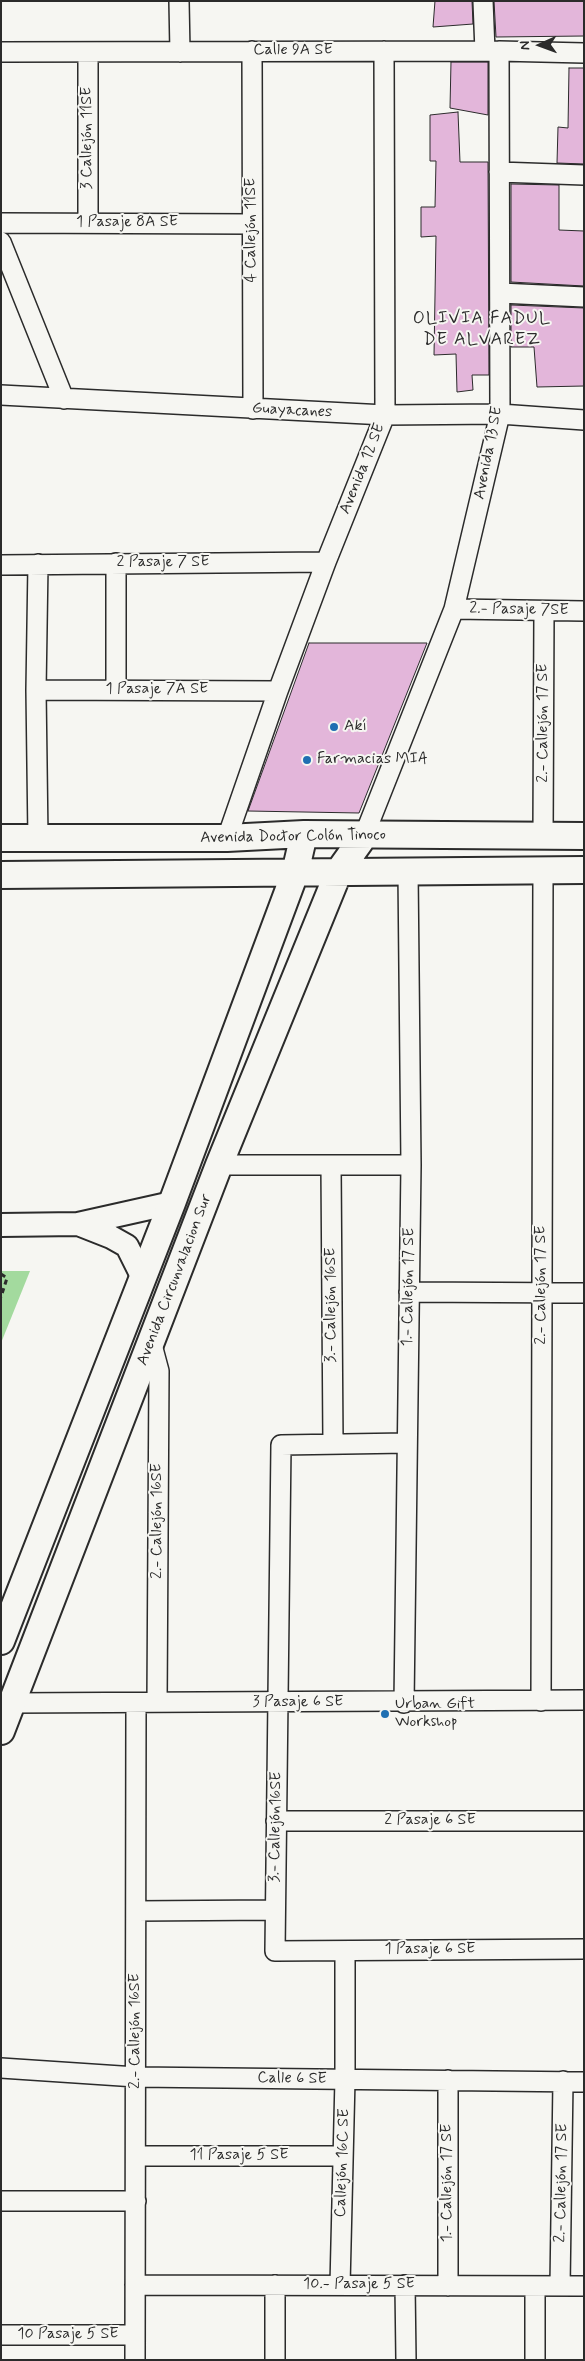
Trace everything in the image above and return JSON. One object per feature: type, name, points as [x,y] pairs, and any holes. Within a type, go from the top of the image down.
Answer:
[{"type":"main road","name":"Avenida Doctor Colón Tinoco","points":[[1,838],[227,838],[304,834],[364,836],[584,836]]},
{"type":"main road","name":"Avenida Circunvalacion Sur","points":[[1,1641],[172,1203],[295,873],[304,834]]},
{"type":"main road","name":"Avenida Circunvalacion Sur","points":[[1,1731],[219,1165],[340,871],[364,836]]},
{"type":"main road","points":[[1,875],[584,870]]},
{"type":"main road","points":[[129,1314],[155,1332]]},
{"type":"street","points":[[179,1],[180,52]]},
{"type":"street","name":"Avenida 13 SE","points":[[364,836],[454,609],[500,414],[501,286],[499,172],[492,51],[483,1]]},
{"type":"street","name":"4 Callejón 11SE","points":[[252,51],[253,408]]},
{"type":"street","name":"Avenida 12 SE","points":[[227,838],[278,691],[326,562],[385,415],[384,51]]},
{"type":"street","name":"Calle 9A SE","points":[[1,52],[492,51],[584,53]]},
{"type":"street","name":"3 Callejón 11SE","points":[[88,52],[88,223]]},
{"type":"street","points":[[499,172],[584,175]]},
{"type":"street","name":"1 Pasaje 8A SE","points":[[1,223],[252,224]]},
{"type":"street","points":[[1,242],[64,399]]},
{"type":"street","points":[[500,292],[584,296]]},
{"type":"street","name":"Guayacanes","points":[[1,395],[385,415],[500,414],[584,420]]},
{"type":"street","name":"2 Pasaje 7 SE","points":[[1,565],[326,562]]},
{"type":"street","points":[[38,564],[36,690],[38,839]]},
{"type":"street","points":[[116,564],[116,690]]},
{"type":"street","name":"2.- Pasaje 7SE","points":[[454,609],[584,611]]},
{"type":"street","name":"2.- Callejón 17 SE","points":[[543,835],[544,611]]},
{"type":"street","name":"1 Pasaje 7A SE","points":[[36,690],[278,691]]},
{"type":"street","name":"2.- Callejón 17 SE","points":[[541,1701],[543,870]]},
{"type":"street","name":"1.- Callejón 17 SE","points":[[404,1703],[410,1165],[408,871]]},
{"type":"street","points":[[219,1165],[410,1165]]},
{"type":"street","name":"3.- Callejón 16SE","points":[[331,1165],[333,1444]]},
{"type":"street","points":[[1,1224],[78,1224],[172,1203]]},
{"type":"street","points":[[78,1224],[111,1237],[127,1246],[143,1278]]},
{"type":"street","points":[[409,1292],[584,1293]]},
{"type":"street","name":"2.- Callejón 16SE","points":[[155,1332],[159,1371],[157,1702]]},
{"type":"street","points":[[279,1703],[281,1445],[407,1443]]},
{"type":"street","name":"3 Pasaje 6 SE","points":[[12,1704],[157,1702],[404,1703],[584,1700]]},
{"type":"street","name":"2.- Callejón 16SE","points":[[134,2360],[136,2202],[136,1703]]},
{"type":"street","name":"3.- Callejón16SE","points":[[275,1951],[274,1910],[279,1703]]},
{"type":"street","name":"2 Pasaje 6 SE","points":[[276,1820],[584,1822]]},
{"type":"street","points":[[136,1911],[274,1910]]},
{"type":"street","name":"1 Pasaje 6 SE","points":[[275,1951],[584,1949]]},
{"type":"street","name":"Callejón 16C SE","points":[[340,2285],[345,2079],[345,1951]]},
{"type":"street","name":"Calle 6 SE","points":[[1,2068],[136,2077],[584,2082]]},
{"type":"street","name":"1.- Callejón 17 SE","points":[[448,2080],[448,2286]]},
{"type":"street","name":"2.- Callejón 17 SE","points":[[560,2286],[563,2081]]},
{"type":"street","name":"11 Pasaje 5 SE","points":[[136,2156],[343,2156]]},
{"type":"street","points":[[1,2200],[136,2202]]},
{"type":"street","name":"10.- Pasaje 5 SE","points":[[135,2285],[584,2286]]},
{"type":"street","points":[[275,2285],[275,2360]]},
{"type":"street","points":[[405,2286],[406,2360]]},
{"type":"street","points":[[535,2286],[535,2360]]},
{"type":"street","name":"10 Pasaje 5 SE","points":[[1,2335],[135,2335]]},
{"type":"path","points":[[1,1274],[7,1278],[1,1297]]},
{"type":"green space","points":[[1,1271],[30,1271],[1,1343]]},
{"type":"building","points":[[435,1],[472,1],[473,24],[433,27]]},
{"type":"building","points":[[494,1],[584,1],[584,36],[496,37]]},
{"type":"building","points":[[451,62],[488,62],[488,115],[450,108]]},
{"type":"building","points":[[569,68],[584,68],[584,164],[557,163],[558,127],[568,128]]},
{"type":"building","points":[[458,112],[460,162],[488,162],[489,375],[472,375],[473,390],[457,392],[456,354],[434,355],[436,236],[421,237],[421,207],[435,207],[436,161],[430,161],[430,115]]},
{"type":"building","points":[[511,184],[559,185],[559,230],[584,231],[584,286],[511,282]]},
{"type":"building","points":[[511,305],[584,308],[584,386],[537,387],[534,347],[511,347]]},
{"type":"building","name":"Akí","points":[[309,643],[427,643],[359,813],[248,811]]},
{"type":"place","name":"Akí","points":[[334,727]]},
{"type":"place","name":"Farmacias MIA","points":[[307,760]]},
{"type":"place","name":"Urban Gift Workshop","points":[[385,1714]]},
{"type":"district","name":"OLIVIA FADUL DE ALVAREZ","points":[[482,329]]}]
